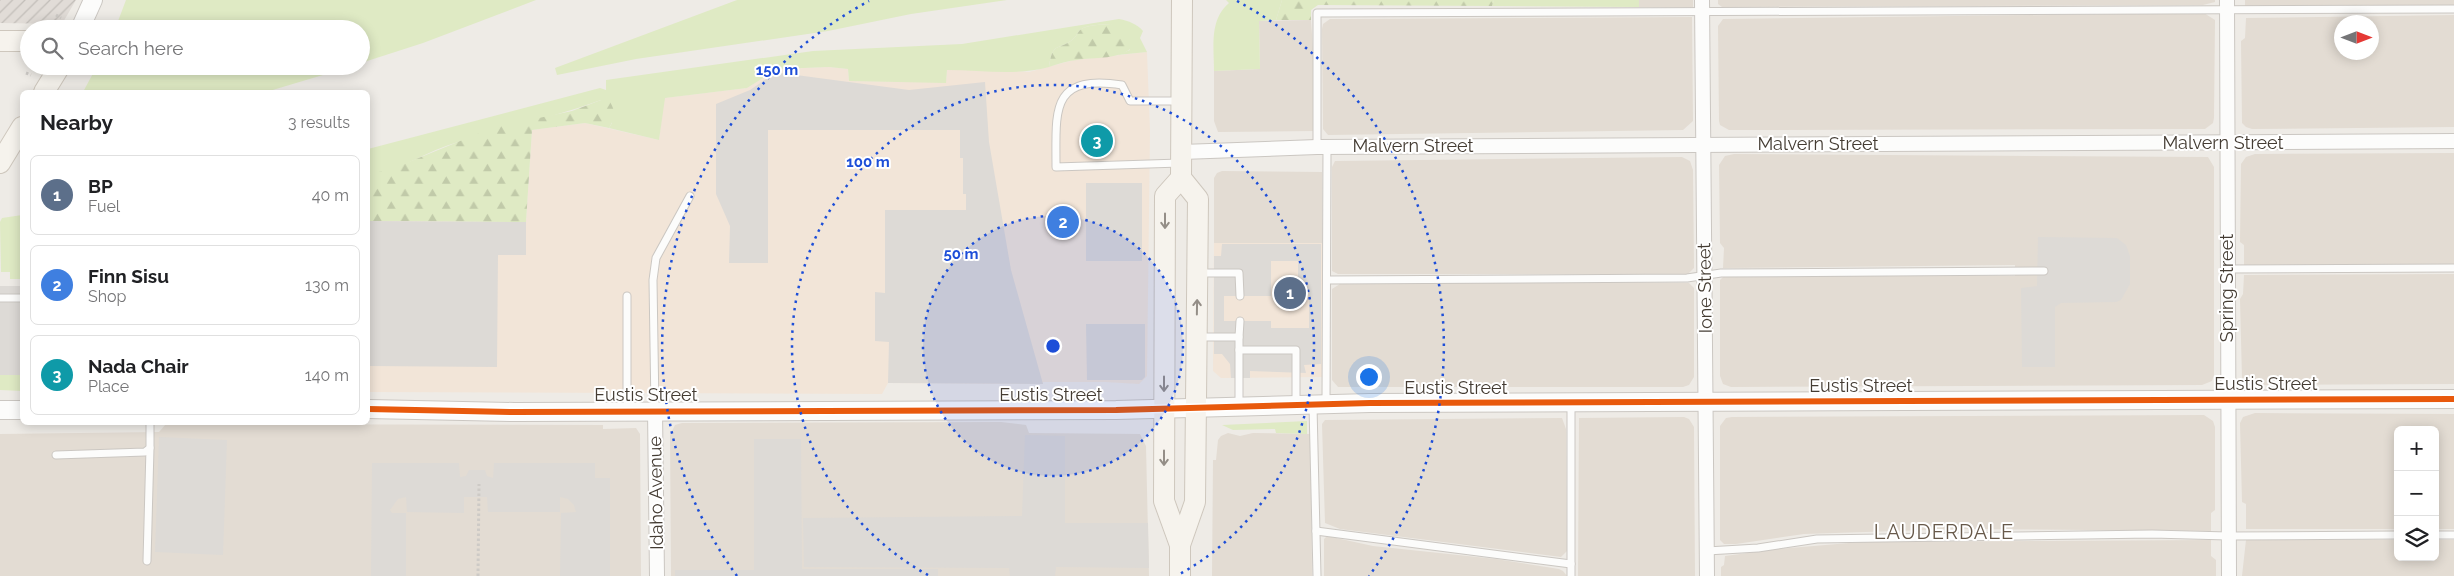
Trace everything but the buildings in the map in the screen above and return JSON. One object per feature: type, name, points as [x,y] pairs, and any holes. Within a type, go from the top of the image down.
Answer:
[{"type":"main road","points":[[1180,545],[1196,502],[1198,199],[1182,164],[1182,0]]},
{"type":"main road","points":[[0,41],[20,41]]},
{"type":"main road","points":[[45,90],[54,75]]},
{"type":"main road","points":[[0,163],[20,130]]},
{"type":"main road","points":[[1180,576],[1180,545],[1164,501],[1165,196],[1182,164]]},
{"type":"street","points":[[84,20],[93,0]]},
{"type":"street","name":"Spring Street","points":[[2227,5],[2228,576]]},
{"type":"street","name":"Ione Street","points":[[1702,7],[1707,576]]},
{"type":"street","name":"Malvern Street","points":[[1182,164],[1322,147],[2454,141]]},
{"type":"street","name":"Eustis Street","points":[[370,409],[514,412],[1164,409],[1571,402],[2454,399]]},
{"type":"street","points":[[0,410],[20,410]]},
{"type":"street","name":"Idaho Avenue","points":[[655,410],[658,576]]},
{"type":"lane","points":[[1316,576],[1312,405],[1327,280],[1317,13],[1702,7],[2227,5],[2454,9]]},
{"type":"lane","points":[[1182,101],[1130,101],[1122,86],[1101,82],[1080,86],[1067,92],[1058,105],[1056,167],[1182,164]]},
{"type":"lane","points":[[655,410],[653,280],[656,258],[690,196]]},
{"type":"lane","points":[[2226,269],[2454,268]]},
{"type":"lane","points":[[1327,280],[1687,278],[1721,273],[2044,271]]},
{"type":"lane","points":[[1197,272],[1239,272],[1240,296]]},
{"type":"lane","points":[[627,296],[627,410]]},
{"type":"lane","points":[[0,298],[20,298]]},
{"type":"lane","points":[[1239,408],[1240,321]]},
{"type":"lane","points":[[1196,337],[1239,337]]},
{"type":"lane","points":[[1239,350],[1296,350],[1312,405]]},
{"type":"lane","points":[[1571,402],[1571,576]]},
{"type":"lane","points":[[147,560],[150,425]]},
{"type":"lane","points":[[56,455],[145,452],[150,448]]},
{"type":"lane","points":[[1316,531],[1571,564]]},
{"type":"lane","points":[[1707,551],[1758,548],[1817,539],[2152,534],[2228,536],[2394,535]]},
{"type":"lane","points":[[2439,535],[2454,535]]},
{"type":"path","points":[[56,15],[61,18]]},
{"type":"path","points":[[478,576],[479,484]]},
{"type":"shaded area","points":[[0,0],[76,0],[64,20],[20,20],[20,23],[0,23]]},
{"type":"shaded area","points":[[1639,0],[1693,0],[1693,7],[1639,7]]},
{"type":"shaded area","points":[[1718,0],[2215,0],[2215,2],[2203,5],[1722,7],[1718,4]]},
{"type":"shaded area","points":[[2245,0],[2454,0],[2454,5],[2245,7]]},
{"type":"shaded area","points":[[2204,13],[2215,20],[2214,118],[2213,123],[2205,129],[1729,130],[1720,125],[1719,121],[1718,26],[1723,19]]},
{"type":"shaded area","points":[[2454,15],[2454,127],[2252,129],[2246,127],[2242,123],[2241,41],[2245,38],[2246,18],[2334,17],[2334,60],[2379,60],[2379,16]]},
{"type":"shaded area","points":[[1692,17],[1693,121],[1683,130],[1328,135],[1323,129],[1322,29],[1323,24],[1330,19]]},
{"type":"shaded area","points":[[1311,20],[1315,79],[1314,131],[1218,132],[1214,121],[1214,71],[1260,69],[1259,21]]},
{"type":"shaded area","points":[[1147,52],[1150,131],[1147,376],[1139,384],[1105,382],[1043,382],[1043,384],[888,383],[882,394],[370,392],[370,221],[526,222],[532,130],[585,123],[659,140],[664,98],[747,88],[778,69],[829,67],[848,69],[849,81],[946,82],[947,70],[986,69],[1029,72],[1074,60]]},
{"type":"shaded area","points":[[781,73],[909,90],[985,82],[989,142],[1011,270],[1043,384],[888,383],[889,342],[875,341],[875,292],[885,293],[885,210],[966,210],[966,194],[963,194],[963,158],[960,158],[960,130],[768,130],[768,263],[729,263],[730,226],[716,194],[716,104],[750,90],[766,79]]},
{"type":"shaded area","points":[[2454,153],[2454,264],[2244,265],[2244,245],[2240,242],[2241,164],[2246,157],[2255,154]]},
{"type":"shaded area","points":[[1734,154],[2208,157],[2214,167],[2214,375],[2212,381],[2202,385],[1731,387],[1723,384],[1720,376],[1720,280],[1724,276],[2015,276],[2015,265],[1723,268],[1724,248],[1720,243],[1719,165],[1725,156]]},
{"type":"shaded area","points":[[1682,157],[1690,161],[1693,170],[1694,268],[1688,274],[1338,274],[1332,271],[1332,167],[1335,161]]},
{"type":"shaded area","points":[[1222,171],[1322,172],[1322,243],[1214,243],[1214,178],[1217,173]]},
{"type":"shaded area","points":[[1086,183],[1142,183],[1142,261],[1086,261]]},
{"type":"shaded area","points":[[370,221],[526,222],[526,255],[498,255],[497,367],[370,366]]},
{"type":"shaded area","points":[[2038,237],[2117,238],[2126,245],[2130,256],[2130,284],[2121,300],[2116,302],[2061,303],[2055,307],[2055,367],[2022,367],[2021,288],[2037,286]]},
{"type":"shaded area","points":[[1214,243],[1322,243],[1322,377],[1221,378],[1213,371]]},
{"type":"shaded area","points":[[1222,244],[1321,244],[1321,364],[1304,365],[1306,373],[1250,371],[1250,378],[1231,378],[1230,364],[1222,354],[1214,354],[1214,256],[1221,256]],"holes":[[[1271,261],[1298,261],[1298,290],[1309,291],[1309,328],[1271,328],[1271,321],[1224,321],[1224,296],[1271,296]]]},
{"type":"shaded area","points":[[2454,274],[2454,384],[2249,385],[2242,379],[2240,299],[2243,294],[2244,275]]},
{"type":"shaded area","points":[[1343,282],[1689,283],[1694,288],[1694,377],[1689,385],[1683,387],[1338,387],[1332,380],[1332,289]]},
{"type":"shaded area","points":[[0,286],[20,286],[20,375],[0,375]]},
{"type":"shaded area","points":[[1086,324],[1145,324],[1145,377],[1142,380],[1087,380]]},
{"type":"shaded area","points":[[2255,413],[2454,414],[2454,529],[2439,529],[2439,426],[2394,426],[2394,529],[2246,529],[2246,504],[2242,502],[2240,423],[2243,417]]},
{"type":"shaded area","points":[[2204,415],[2213,421],[2215,427],[2215,510],[2211,513],[2211,531],[1958,529],[1804,534],[1736,544],[1724,544],[1720,540],[1720,426],[1726,418]]},
{"type":"shaded area","points":[[1684,417],[1689,419],[1694,427],[1695,576],[1578,576],[1579,418]]},
{"type":"shaded area","points":[[1562,418],[1566,429],[1567,551],[1561,557],[1340,529],[1325,523],[1322,424],[1325,420]]},
{"type":"shaded area","points":[[1001,422],[1026,425],[1029,433],[1140,434],[1146,446],[1149,576],[671,576],[670,435],[675,425],[682,423]]},
{"type":"shaded area","points":[[165,425],[603,425],[603,429],[636,428],[640,434],[641,576],[0,576],[0,434],[159,432]]},
{"type":"shaded area","points":[[1228,433],[1240,436],[1253,433],[1311,434],[1312,576],[1212,576],[1213,460],[1216,460],[1218,440],[1221,436]]},
{"type":"shaded area","points":[[1025,435],[1065,436],[1065,523],[1148,523],[1149,568],[1056,567],[1055,576],[1010,576],[1009,568],[804,567],[803,518],[1022,516]]},
{"type":"shaded area","points":[[159,437],[227,440],[223,555],[155,552]]},
{"type":"shaded area","points":[[754,439],[801,439],[802,569],[938,569],[938,576],[675,576],[675,570],[754,570]]},
{"type":"shaded area","points":[[372,463],[459,463],[460,477],[466,476],[469,470],[485,470],[487,476],[493,478],[494,463],[595,463],[595,478],[610,478],[610,576],[560,576],[561,513],[576,512],[574,505],[568,499],[560,497],[560,512],[488,512],[487,497],[464,497],[464,513],[407,512],[406,497],[398,499],[390,510],[392,513],[406,513],[406,576],[371,576]]},
{"type":"shaded area","points":[[1327,536],[1373,546],[1496,559],[1559,569],[1567,576],[1324,576],[1324,539]]},
{"type":"shaded area","points":[[2211,540],[2211,556],[2216,560],[2216,576],[1721,576],[1721,567],[1724,565],[1725,556],[1777,549],[1861,542]]},
{"type":"shaded area","points":[[2246,540],[2394,540],[2394,561],[2439,561],[2439,540],[2454,540],[2454,576],[2242,576]]},
{"type":"green space","points":[[126,0],[536,0],[423,43],[370,60],[370,20],[118,20]]},
{"type":"green space","points":[[737,0],[1007,0],[911,14],[828,31],[636,59],[557,75],[555,68]]},
{"type":"green space","points":[[1226,0],[1282,0],[1276,20],[1259,21],[1260,69],[1214,71],[1213,43],[1215,26],[1218,17],[1229,3]]},
{"type":"green space","points":[[1282,0],[1494,0],[1492,6],[1318,5],[1311,10],[1311,20],[1276,20]]},
{"type":"green space","points":[[1494,0],[1639,0],[1639,7],[1492,6]]},
{"type":"green space","points":[[1119,19],[1138,26],[1143,31],[1140,38],[1147,52],[1117,55],[1130,50],[1111,24],[1091,26],[1080,30],[1068,43],[1054,50],[1049,67],[1012,72],[947,70],[946,83],[849,81],[848,69],[829,67],[778,69],[747,88],[665,98],[659,140],[609,128],[612,123],[601,100],[465,140],[387,171],[370,175],[370,148],[600,88],[606,90],[606,80],[813,51],[962,44]]},
{"type":"green space","points":[[1111,24],[1129,35],[1133,46],[1122,54],[1115,56],[1073,60],[1049,67],[1054,50],[1068,43],[1080,30],[1091,26]]},
{"type":"green space","points":[[92,75],[323,75],[273,90],[84,90]]},
{"type":"green space","points":[[601,100],[610,102],[614,118],[609,128],[585,123],[532,130],[526,222],[370,221],[370,174],[399,166],[492,128],[572,111]]},
{"type":"green space","points":[[20,215],[20,279],[10,279],[10,272],[1,272],[0,222],[2,218]]},
{"type":"green space","points":[[0,375],[20,375],[20,391],[0,390]]},
{"type":"green space","points":[[1307,421],[1307,434],[1276,433],[1275,429],[1233,430],[1222,425]]},
{"type":"cycle path","points":[[370,409],[514,412],[1116,410],[1370,403],[2454,399]]},
{"type":"place","name":"Nada Chair","points":[[1097,141]]},
{"type":"place","name":"Finn Sisu","points":[[1063,222]]},
{"type":"place","name":"BP","points":[[1290,293]]},
{"type":"district","name":"LAUDERDALE","points":[[1944,532]]}]
